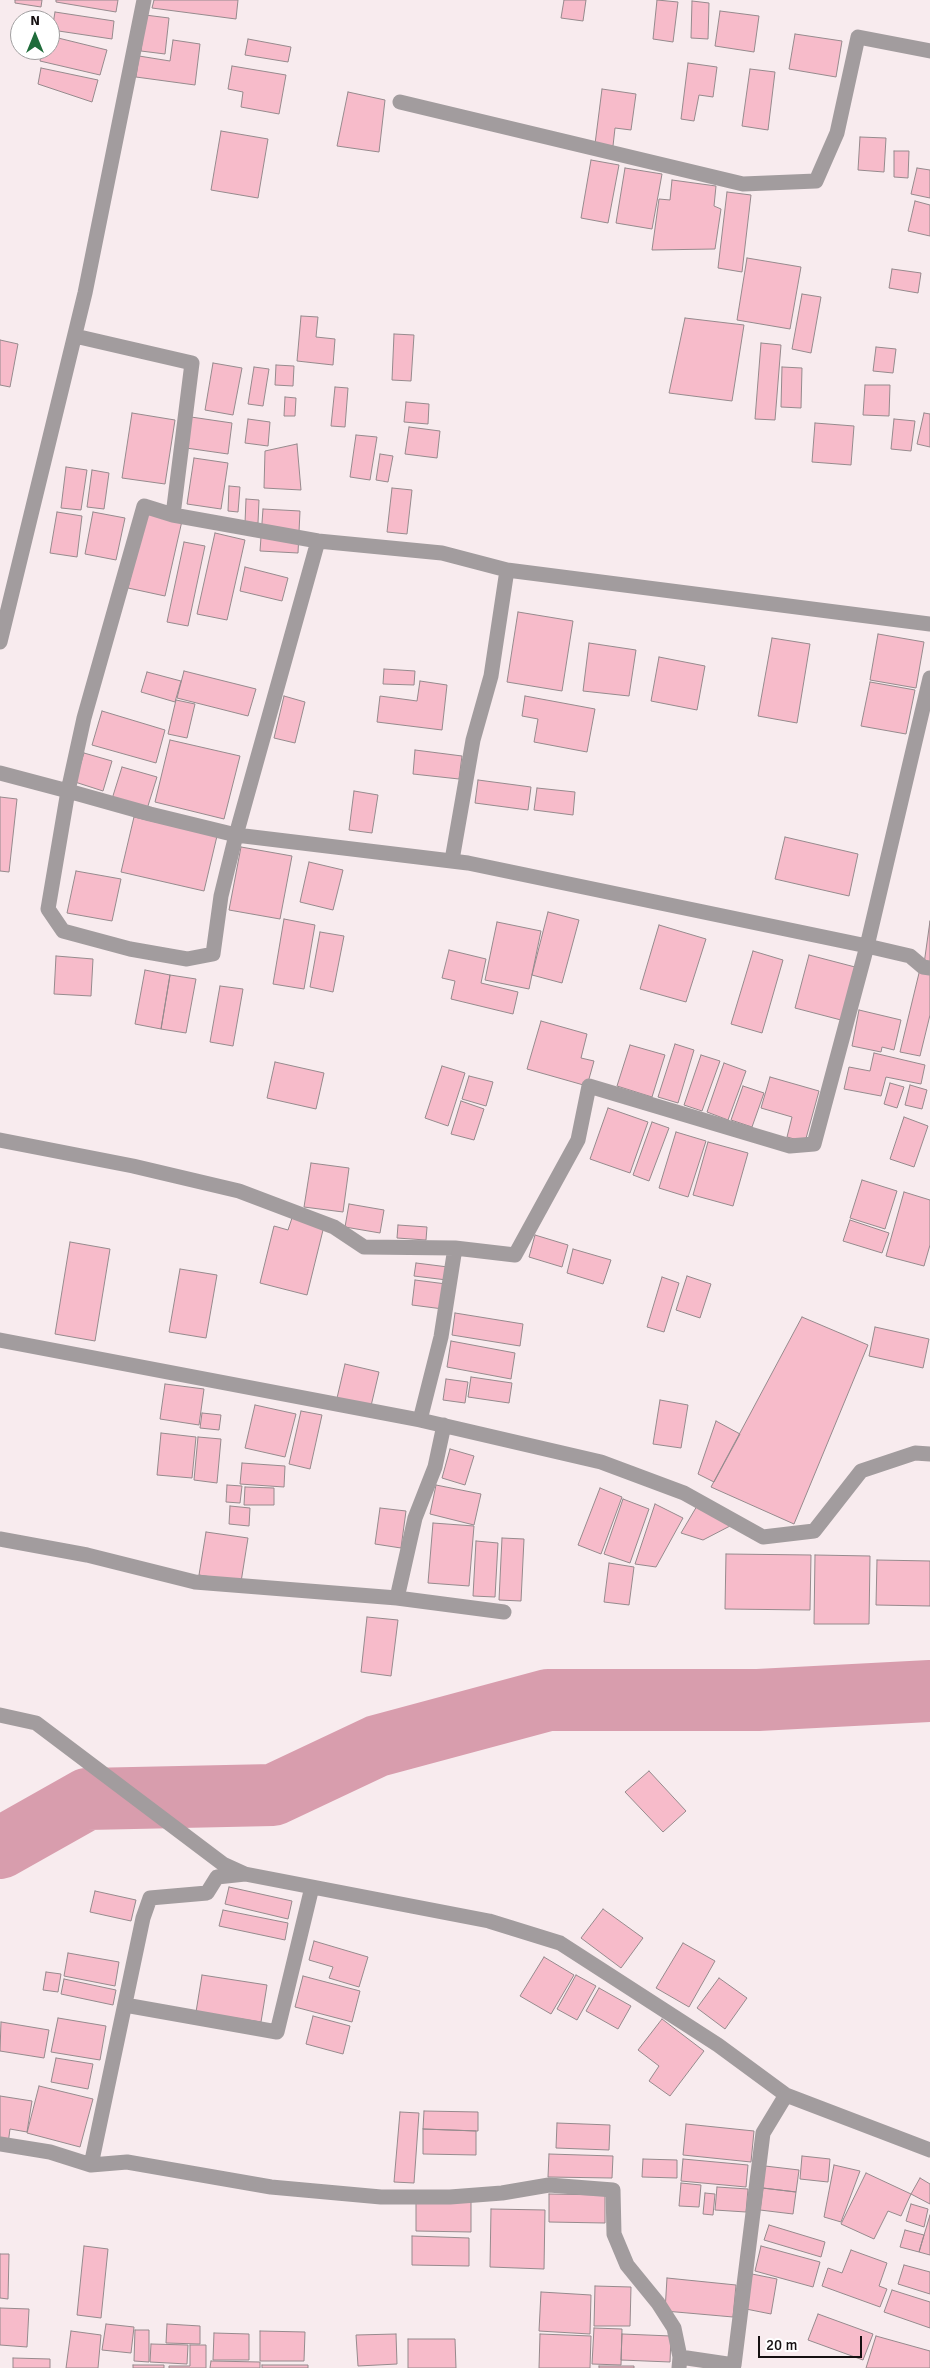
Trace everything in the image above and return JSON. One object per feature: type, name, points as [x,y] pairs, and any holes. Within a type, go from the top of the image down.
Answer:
[{"type":"street","points":[[0,642],[75,336],[140,1]]},
{"type":"street","points":[[400,102],[743,184],[816,181],[837,133],[858,36],[930,51]]},
{"type":"street","points":[[75,336],[192,363],[175,486],[173,515]]},
{"type":"street","points":[[318,541],[236,835],[222,896],[213,954],[188,959],[130,950],[63,930],[48,909],[68,791],[84,718],[144,506],[173,515],[318,541],[442,552],[507,570],[930,624]]},
{"type":"street","points":[[452,860],[474,740],[491,676],[507,570]]},
{"type":"street","points":[[0,1140],[133,1166],[238,1191],[334,1227],[364,1247],[455,1248],[515,1255],[578,1140],[589,1086],[790,1146],[814,1144],[867,946],[930,678]]},
{"type":"street","points":[[0,773],[150,814],[236,835],[452,860],[867,946],[910,956],[923,967],[930,968]]},
{"type":"street","points":[[420,1420],[441,1337],[455,1248]]},
{"type":"street","points":[[0,1340],[420,1420],[601,1462],[684,1493],[763,1537],[814,1530],[861,1471],[914,1453],[930,1454]]},
{"type":"street","points":[[397,1598],[415,1518],[435,1467],[444,1425]]},
{"type":"street","points":[[0,1539],[87,1555],[195,1582],[397,1598],[504,1612]]},
{"type":"street","points":[[0,1715],[36,1723],[222,1864],[245,1874],[489,1921],[560,1943],[718,2045],[786,2096],[930,2150]]},
{"type":"street","points":[[91,2165],[143,1918],[150,1898],[206,1893],[217,1877],[245,1874]]},
{"type":"street","points":[[125,2005],[277,2032],[312,1887]]},
{"type":"street","points":[[0,2144],[50,2152],[91,2165],[127,2162],[271,2187],[381,2197],[450,2197],[502,2193],[549,2185],[613,2190],[614,2234],[627,2265],[658,2303],[674,2328],[679,2363],[734,2365],[763,2134],[786,2096]]},
{"type":"building","points":[[15,0],[42,0],[41,7],[15,3]]},
{"type":"building","points":[[56,0],[118,0],[116,12],[56,2]]},
{"type":"building","points":[[154,0],[238,0],[236,19],[152,8]]},
{"type":"building","points":[[564,0],[586,0],[583,21],[561,18]]},
{"type":"building","points":[[657,0],[678,2],[673,42],[653,39]]},
{"type":"building","points":[[692,1],[709,3],[708,39],[691,38]]},
{"type":"building","points":[[720,11],[759,16],[754,52],[715,46]]},
{"type":"building","points":[[60,13],[114,21],[112,39],[60,31]]},
{"type":"building","points":[[145,15],[169,18],[165,54],[141,51]]},
{"type":"building","points":[[795,34],[842,41],[836,77],[789,69]]},
{"type":"building","points":[[60,38],[107,50],[100,75],[40,61],[60,60]]},
{"type":"building","points":[[248,39],[291,47],[288,62],[245,55]]},
{"type":"building","points":[[173,40],[200,44],[195,85],[136,77],[139,56],[170,61]]},
{"type":"building","points":[[688,63],[717,67],[713,97],[699,95],[694,121],[681,119]]},
{"type":"building","points":[[232,66],[286,75],[279,114],[241,107],[243,92],[228,89]]},
{"type":"building","points":[[41,68],[98,80],[92,102],[38,84]]},
{"type":"building","points":[[750,69],[775,72],[768,130],[742,126]]},
{"type":"building","points":[[602,89],[636,94],[631,130],[615,128],[613,146],[595,144]]},
{"type":"building","points":[[348,92],[385,100],[379,152],[337,146]]},
{"type":"building","points":[[221,131],[268,139],[258,198],[211,190]]},
{"type":"building","points":[[860,137],[886,138],[884,172],[858,170]]},
{"type":"building","points":[[894,151],[909,151],[908,178],[894,177]]},
{"type":"building","points":[[591,160],[619,165],[608,223],[581,218]]},
{"type":"building","points":[[625,168],[662,174],[652,229],[616,223]]},
{"type":"building","points":[[917,168],[930,170],[930,198],[911,194]]},
{"type":"building","points":[[672,180],[716,186],[714,206],[721,209],[715,249],[652,250],[659,199],[670,200]]},
{"type":"building","points":[[727,192],[751,195],[742,272],[718,268]]},
{"type":"building","points":[[915,201],[930,205],[930,236],[908,231]]},
{"type":"building","points":[[747,258],[801,267],[790,329],[737,320]]},
{"type":"building","points":[[892,269],[921,273],[918,293],[889,288]]},
{"type":"building","points":[[802,294],[821,297],[811,353],[792,349]]},
{"type":"building","points":[[301,316],[318,317],[316,337],[335,339],[333,365],[297,361]]},
{"type":"building","points":[[685,318],[744,325],[732,401],[669,393]]},
{"type":"building","points":[[394,334],[414,335],[411,381],[392,380]]},
{"type":"building","points":[[0,340],[18,344],[10,387],[0,385]]},
{"type":"building","points":[[761,343],[781,345],[775,420],[755,419]]},
{"type":"building","points":[[876,347],[896,349],[893,373],[873,371]]},
{"type":"building","points":[[213,363],[242,368],[233,415],[205,410]]},
{"type":"building","points":[[276,365],[294,366],[293,386],[275,385]]},
{"type":"building","points":[[254,367],[269,369],[263,406],[248,404]]},
{"type":"building","points":[[782,367],[802,368],[801,408],[781,407]]},
{"type":"building","points":[[865,385],[890,385],[889,416],[863,415]]},
{"type":"building","points":[[335,387],[348,388],[345,427],[331,426]]},
{"type":"building","points":[[285,397],[296,398],[295,416],[284,416]]},
{"type":"building","points":[[406,402],[429,404],[428,424],[404,422]]},
{"type":"building","points":[[132,413],[175,420],[165,484],[122,478]]},
{"type":"building","points":[[924,413],[930,414],[930,447],[917,444]]},
{"type":"building","points":[[191,417],[232,423],[228,454],[186,448]]},
{"type":"building","points":[[248,419],[270,422],[268,446],[245,443]]},
{"type":"building","points":[[894,419],[915,421],[911,451],[891,449]]},
{"type":"building","points":[[815,423],[854,426],[851,465],[812,462]]},
{"type":"building","points":[[409,427],[440,431],[437,458],[405,454]]},
{"type":"building","points":[[356,435],[377,437],[370,480],[350,477]]},
{"type":"building","points":[[297,444],[301,490],[264,488],[265,451]]},
{"type":"building","points":[[380,454],[393,456],[388,482],[376,480]]},
{"type":"building","points":[[194,458],[228,463],[221,509],[187,504]]},
{"type":"building","points":[[66,467],[87,470],[81,510],[61,508]]},
{"type":"building","points":[[92,470],[109,473],[104,509],[87,507]]},
{"type":"building","points":[[229,486],[240,487],[238,512],[228,511]]},
{"type":"building","points":[[392,488],[412,490],[407,534],[387,532]]},
{"type":"building","points":[[246,499],[259,500],[258,523],[245,523]]},
{"type":"building","points":[[148,504],[184,512],[165,596],[128,588]]},
{"type":"building","points":[[263,509],[300,511],[298,553],[260,551]]},
{"type":"building","points":[[57,512],[82,516],[77,557],[50,553]]},
{"type":"building","points":[[93,512],[125,518],[116,560],[85,554]]},
{"type":"building","points":[[215,533],[245,540],[227,620],[197,614]]},
{"type":"building","points":[[184,542],[205,546],[188,626],[167,622]]},
{"type":"building","points":[[245,567],[288,578],[282,601],[240,591]]},
{"type":"building","points":[[518,612],[573,621],[562,691],[507,682]]},
{"type":"building","points":[[878,634],[924,642],[916,688],[870,680]]},
{"type":"building","points":[[772,638],[810,644],[797,723],[758,716]]},
{"type":"building","points":[[589,643],[636,650],[629,696],[583,691]]},
{"type":"building","points":[[659,657],[705,666],[697,710],[651,701]]},
{"type":"building","points":[[384,669],[415,671],[414,685],[383,684]]},
{"type":"building","points":[[184,671],[256,689],[248,716],[177,698]]},
{"type":"building","points":[[147,672],[181,681],[175,702],[141,692]]},
{"type":"building","points":[[420,681],[447,685],[442,730],[377,722],[380,696],[417,701]]},
{"type":"building","points":[[870,682],[915,690],[906,734],[861,726]]},
{"type":"building","points":[[284,696],[305,702],[295,743],[274,738]]},
{"type":"building","points":[[525,696],[595,709],[587,752],[534,742],[538,719],[522,716]]},
{"type":"building","points":[[176,700],[195,704],[187,738],[168,734]]},
{"type":"building","points":[[102,711],[165,730],[156,763],[92,745]]},
{"type":"building","points":[[170,740],[240,756],[224,819],[155,802]]},
{"type":"building","points":[[415,750],[462,756],[459,779],[413,774]]},
{"type":"building","points":[[84,753],[112,761],[103,791],[75,782]]},
{"type":"building","points":[[122,767],[157,777],[147,809],[112,799]]},
{"type":"building","points":[[478,780],[531,787],[528,810],[475,803]]},
{"type":"building","points":[[537,788],[575,792],[573,815],[534,810]]},
{"type":"building","points":[[354,791],[378,795],[372,833],[349,830]]},
{"type":"building","points":[[0,797],[17,799],[9,872],[0,871]]},
{"type":"building","points":[[134,817],[217,836],[204,891],[121,872]]},
{"type":"building","points":[[785,837],[858,854],[849,896],[775,879]]},
{"type":"building","points":[[241,847],[292,856],[280,919],[229,910]]},
{"type":"building","points":[[309,862],[343,870],[333,910],[300,902]]},
{"type":"building","points":[[76,871],[121,879],[112,921],[67,913]]},
{"type":"building","points":[[548,912],[579,920],[562,983],[532,975]]},
{"type":"building","points":[[284,919],[315,925],[304,989],[273,984]]},
{"type":"building","points":[[930,921],[930,965],[924,964]]},
{"type":"building","points":[[497,922],[541,931],[529,989],[485,980]]},
{"type":"building","points":[[659,925],[706,939],[686,1002],[640,989]]},
{"type":"building","points":[[320,932],[344,936],[333,992],[310,987]]},
{"type":"building","points":[[449,950],[486,959],[481,983],[518,992],[513,1014],[451,999],[455,981],[442,978]]},
{"type":"building","points":[[753,951],[783,960],[762,1033],[731,1024]]},
{"type":"building","points":[[809,955],[855,967],[841,1020],[795,1008]]},
{"type":"building","points":[[56,956],[93,959],[91,996],[54,994]]},
{"type":"building","points":[[920,969],[930,971],[930,1015],[920,1056],[900,1052]]},
{"type":"building","points":[[145,970],[170,975],[161,1029],[135,1024]]},
{"type":"building","points":[[170,975],[196,979],[186,1033],[161,1029]]},
{"type":"building","points":[[220,986],[243,989],[233,1046],[210,1042]]},
{"type":"building","points":[[859,1010],[901,1020],[894,1050],[882,1047],[881,1052],[852,1046]]},
{"type":"building","points":[[541,1021],[587,1034],[581,1058],[594,1061],[587,1086],[527,1069]]},
{"type":"building","points":[[675,1044],[694,1050],[678,1103],[658,1097]]},
{"type":"building","points":[[630,1045],[665,1055],[652,1097],[617,1086]]},
{"type":"building","points":[[874,1053],[925,1065],[921,1084],[886,1077],[881,1096],[844,1089],[849,1067],[870,1071]]},
{"type":"building","points":[[701,1055],[720,1061],[702,1111],[684,1105]]},
{"type":"building","points":[[275,1062],[324,1073],[316,1109],[267,1098]]},
{"type":"building","points":[[724,1063],[746,1071],[728,1120],[707,1112]]},
{"type":"building","points":[[442,1066],[465,1073],[448,1126],[425,1118]]},
{"type":"building","points":[[469,1076],[493,1082],[486,1106],[462,1099]]},
{"type":"building","points":[[770,1077],[819,1091],[805,1142],[787,1137],[792,1117],[761,1108]]},
{"type":"building","points":[[890,1083],[904,1087],[897,1108],[884,1104]]},
{"type":"building","points":[[910,1085],[927,1090],[922,1109],[905,1105]]},
{"type":"building","points":[[743,1086],[764,1093],[752,1127],[731,1120]]},
{"type":"building","points":[[461,1101],[484,1109],[474,1140],[451,1134]]},
{"type":"building","points":[[608,1108],[648,1122],[630,1173],[590,1159]]},
{"type":"building","points":[[904,1117],[928,1126],[914,1167],[890,1159]]},
{"type":"building","points":[[652,1122],[669,1128],[649,1181],[633,1175]]},
{"type":"building","points":[[676,1132],[706,1141],[688,1197],[659,1188]]},
{"type":"building","points":[[708,1142],[748,1153],[733,1206],[693,1195]]},
{"type":"building","points":[[311,1163],[349,1168],[343,1212],[304,1207]]},
{"type":"building","points":[[862,1180],[897,1191],[885,1229],[850,1218]]},
{"type":"building","points":[[904,1192],[930,1200],[930,1245],[924,1266],[886,1256]]},
{"type":"building","points":[[349,1204],[384,1210],[380,1233],[345,1227]]},
{"type":"building","points":[[292,1218],[324,1226],[307,1295],[260,1283],[274,1226],[288,1230]]},
{"type":"building","points":[[850,1220],[889,1233],[882,1253],[843,1241]]},
{"type":"building","points":[[398,1225],[427,1227],[426,1240],[397,1238]]},
{"type":"building","points":[[535,1235],[568,1245],[562,1267],[529,1257]]},
{"type":"building","points":[[70,1242],[110,1249],[95,1341],[55,1334]]},
{"type":"building","points":[[573,1249],[611,1260],[603,1284],[567,1273]]},
{"type":"building","points":[[416,1263],[448,1267],[447,1280],[414,1276]]},
{"type":"building","points":[[180,1269],[217,1275],[206,1338],[169,1332]]},
{"type":"building","points":[[687,1276],[711,1284],[700,1318],[676,1310]]},
{"type":"building","points":[[662,1277],[679,1283],[664,1332],[647,1327]]},
{"type":"building","points":[[415,1280],[446,1284],[443,1309],[412,1305]]},
{"type":"building","points":[[455,1313],[523,1324],[520,1346],[452,1335]]},
{"type":"building","points":[[802,1317],[868,1345],[794,1524],[711,1487]]},
{"type":"building","points":[[875,1327],[929,1339],[923,1368],[869,1356]]},
{"type":"building","points":[[451,1341],[515,1353],[511,1379],[447,1367]]},
{"type":"building","points":[[345,1364],[379,1372],[371,1406],[337,1398]]},
{"type":"building","points":[[471,1377],[512,1383],[509,1403],[468,1397]]},
{"type":"building","points":[[446,1379],[468,1382],[465,1403],[443,1400]]},
{"type":"building","points":[[165,1384],[204,1389],[199,1425],[160,1419]]},
{"type":"building","points":[[660,1400],[688,1405],[681,1448],[653,1444]]},
{"type":"building","points":[[255,1405],[296,1414],[285,1457],[245,1448]]},
{"type":"building","points":[[301,1411],[322,1415],[310,1469],[289,1464]]},
{"type":"building","points":[[202,1413],[221,1415],[219,1430],[200,1428]]},
{"type":"building","points":[[716,1421],[740,1434],[714,1482],[698,1474]]},
{"type":"building","points":[[161,1433],[196,1437],[192,1478],[157,1475]]},
{"type":"building","points":[[198,1437],[221,1439],[217,1483],[194,1480]]},
{"type":"building","points":[[450,1449],[474,1456],[465,1485],[442,1478]]},
{"type":"building","points":[[242,1463],[285,1466],[284,1487],[240,1484]]},
{"type":"building","points":[[227,1485],[242,1486],[240,1503],[226,1502]]},
{"type":"building","points":[[436,1485],[481,1494],[474,1525],[430,1514]]},
{"type":"building","points":[[245,1487],[274,1488],[274,1505],[244,1505]]},
{"type":"building","points":[[600,1488],[622,1497],[601,1554],[578,1545]]},
{"type":"building","points":[[623,1499],[649,1509],[630,1563],[604,1554]]},
{"type":"building","points":[[655,1504],[683,1518],[656,1567],[635,1564]]},
{"type":"building","points":[[230,1506],[250,1508],[249,1526],[229,1524]]},
{"type":"building","points":[[697,1506],[730,1526],[703,1540],[681,1533]]},
{"type":"building","points":[[380,1508],[406,1511],[401,1548],[375,1544]]},
{"type":"building","points":[[433,1523],[474,1526],[469,1586],[428,1583]]},
{"type":"building","points":[[206,1532],[248,1538],[241,1582],[199,1575]]},
{"type":"building","points":[[502,1538],[524,1539],[521,1601],[499,1600]]},
{"type":"building","points":[[476,1541],[498,1543],[495,1597],[473,1596]]},
{"type":"building","points":[[726,1554],[811,1555],[810,1610],[725,1609]]},
{"type":"building","points":[[815,1555],[870,1556],[869,1624],[814,1624]]},
{"type":"building","points":[[877,1560],[930,1561],[930,1606],[876,1605]]},
{"type":"building","points":[[609,1563],[634,1567],[629,1605],[604,1602]]},
{"type":"building","points":[[367,1617],[398,1620],[391,1676],[361,1672]]},
{"type":"building","points":[[649,1771],[686,1811],[663,1832],[625,1792]]},
{"type":"building","points":[[229,1887],[292,1901],[288,1919],[225,1904]]},
{"type":"building","points":[[95,1891],[136,1900],[131,1921],[90,1912]]},
{"type":"building","points":[[603,1909],[643,1938],[621,1968],[581,1938]]},
{"type":"building","points":[[223,1910],[288,1923],[285,1940],[219,1926]]},
{"type":"building","points":[[314,1941],[368,1957],[359,1987],[329,1978],[333,1967],[309,1960]]},
{"type":"building","points":[[683,1943],[715,1961],[689,2007],[656,1988]]},
{"type":"building","points":[[68,1953],[119,1962],[115,1986],[64,1976]]},
{"type":"building","points":[[544,1957],[574,1975],[551,2014],[520,1996]]},
{"type":"building","points":[[46,1972],[61,1974],[58,1992],[43,1990]]},
{"type":"building","points":[[202,1975],[267,1985],[261,2022],[196,2012]]},
{"type":"building","points":[[576,1975],[596,1986],[577,2020],[557,2009]]},
{"type":"building","points":[[303,1976],[360,1991],[352,2022],[295,2007]]},
{"type":"building","points":[[719,1978],[747,1998],[725,2029],[697,2008]]},
{"type":"building","points":[[64,1979],[116,1990],[113,2005],[61,1994]]},
{"type":"building","points":[[599,1988],[631,2006],[618,2029],[586,2011]]},
{"type":"building","points":[[313,2016],[350,2026],[343,2054],[306,2044]]},
{"type":"building","points":[[58,2018],[106,2026],[100,2060],[51,2052]]},
{"type":"building","points":[[662,2019],[704,2051],[670,2096],[649,2081],[659,2066],[638,2050]]},
{"type":"building","points":[[1,2022],[49,2030],[44,2058],[0,2051]]},
{"type":"building","points":[[56,2058],[93,2064],[88,2089],[51,2082]]},
{"type":"building","points":[[39,2086],[93,2099],[80,2147],[27,2133]]},
{"type":"building","points":[[0,2096],[32,2101],[27,2132],[10,2129],[8,2144],[0,2143]]},
{"type":"building","points":[[424,2111],[478,2112],[478,2131],[423,2129]]},
{"type":"building","points":[[400,2112],[419,2113],[414,2183],[394,2182]]},
{"type":"building","points":[[557,2123],[610,2125],[609,2150],[556,2148]]},
{"type":"building","points":[[686,2124],[754,2131],[751,2162],[683,2155]]},
{"type":"building","points":[[423,2129],[476,2131],[476,2155],[423,2154]]},
{"type":"building","points":[[549,2154],[613,2156],[612,2178],[548,2177]]},
{"type":"building","points":[[802,2156],[830,2159],[828,2182],[800,2179]]},
{"type":"building","points":[[643,2159],[677,2160],[677,2178],[642,2177]]},
{"type":"building","points":[[683,2159],[748,2165],[746,2187],[681,2181]]},
{"type":"building","points":[[834,2165],[860,2171],[841,2222],[824,2217]]},
{"type":"building","points":[[765,2166],[799,2170],[796,2192],[762,2188]]},
{"type":"building","points":[[866,2173],[911,2194],[901,2216],[888,2211],[874,2239],[841,2224]]},
{"type":"building","points":[[920,2178],[930,2184],[930,2204],[911,2194]]},
{"type":"building","points":[[681,2183],[701,2185],[699,2207],[679,2206]]},
{"type":"building","points":[[717,2187],[748,2189],[746,2212],[715,2210]]},
{"type":"building","points":[[763,2188],[796,2192],[793,2214],[760,2210]]},
{"type":"building","points":[[705,2193],[715,2194],[713,2215],[703,2214]]},
{"type":"building","points":[[549,2194],[605,2195],[605,2223],[549,2222]]},
{"type":"building","points":[[416,2200],[471,2201],[471,2232],[416,2231]]},
{"type":"building","points":[[911,2204],[928,2209],[924,2227],[906,2221]]},
{"type":"building","points":[[491,2209],[545,2210],[544,2269],[490,2267]]},
{"type":"building","points":[[930,2215],[930,2255],[919,2252]]},
{"type":"building","points":[[769,2225],[825,2242],[821,2257],[764,2240]]},
{"type":"building","points":[[905,2230],[924,2235],[919,2252],[900,2247]]},
{"type":"building","points":[[412,2236],[469,2238],[469,2266],[412,2265]]},
{"type":"building","points":[[84,2246],[108,2249],[101,2318],[77,2315]]},
{"type":"building","points":[[761,2246],[820,2262],[813,2287],[755,2271]]},
{"type":"building","points":[[851,2250],[887,2263],[879,2286],[887,2289],[880,2307],[822,2286],[828,2268],[842,2273]]},
{"type":"building","points":[[0,2254],[9,2254],[8,2299],[0,2298]]},
{"type":"building","points":[[904,2265],[930,2272],[930,2294],[898,2284]]},
{"type":"building","points":[[752,2274],[777,2279],[771,2314],[746,2309]]},
{"type":"building","points":[[667,2278],[736,2285],[733,2317],[665,2311]]},
{"type":"building","points":[[595,2286],[631,2287],[630,2326],[594,2326]]},
{"type":"building","points":[[892,2290],[930,2302],[930,2328],[884,2312]]},
{"type":"building","points":[[541,2292],[591,2295],[590,2334],[539,2331]]},
{"type":"building","points":[[0,2308],[29,2309],[27,2347],[0,2345]]},
{"type":"building","points":[[818,2314],[873,2334],[863,2360],[808,2340]]},
{"type":"building","points":[[106,2324],[134,2327],[131,2353],[102,2350]]},
{"type":"building","points":[[167,2324],[200,2326],[200,2344],[166,2343]]},
{"type":"building","points":[[594,2328],[622,2329],[621,2365],[592,2364]]},
{"type":"building","points":[[135,2330],[149,2330],[149,2362],[134,2361]]},
{"type":"building","points":[[71,2331],[101,2335],[98,2368],[66,2368]]},
{"type":"building","points":[[260,2331],[305,2332],[304,2361],[260,2361]]},
{"type":"building","points":[[214,2333],[249,2334],[249,2360],[213,2360]]},
{"type":"building","points":[[396,2334],[397,2364],[358,2366],[356,2335]]},
{"type":"building","points":[[540,2334],[591,2336],[590,2368],[539,2368]]},
{"type":"building","points":[[622,2334],[671,2336],[670,2362],[621,2360]]},
{"type":"building","points":[[876,2336],[930,2351],[930,2368],[866,2368]]},
{"type":"building","points":[[408,2339],[455,2339],[456,2368],[408,2368]]},
{"type":"building","points":[[151,2344],[188,2345],[187,2364],[150,2362]]},
{"type":"building","points":[[190,2345],[206,2345],[206,2368],[169,2368],[169,2366],[190,2366]]},
{"type":"building","points":[[13,2358],[50,2359],[50,2368],[13,2368]]},
{"type":"building","points":[[211,2361],[260,2362],[260,2368],[210,2368]]},
{"type":"building","points":[[133,2365],[164,2365],[164,2368],[133,2368]]},
{"type":"building","points":[[262,2365],[308,2365],[308,2368],[262,2368]]},
{"type":"building","points":[[599,2366],[634,2366],[634,2368],[599,2368]]},
{"type":"waterway","points":[[0,1848],[87,1799],[273,1795],[377,1746],[548,1700],[758,1700],[930,1691]]}]
